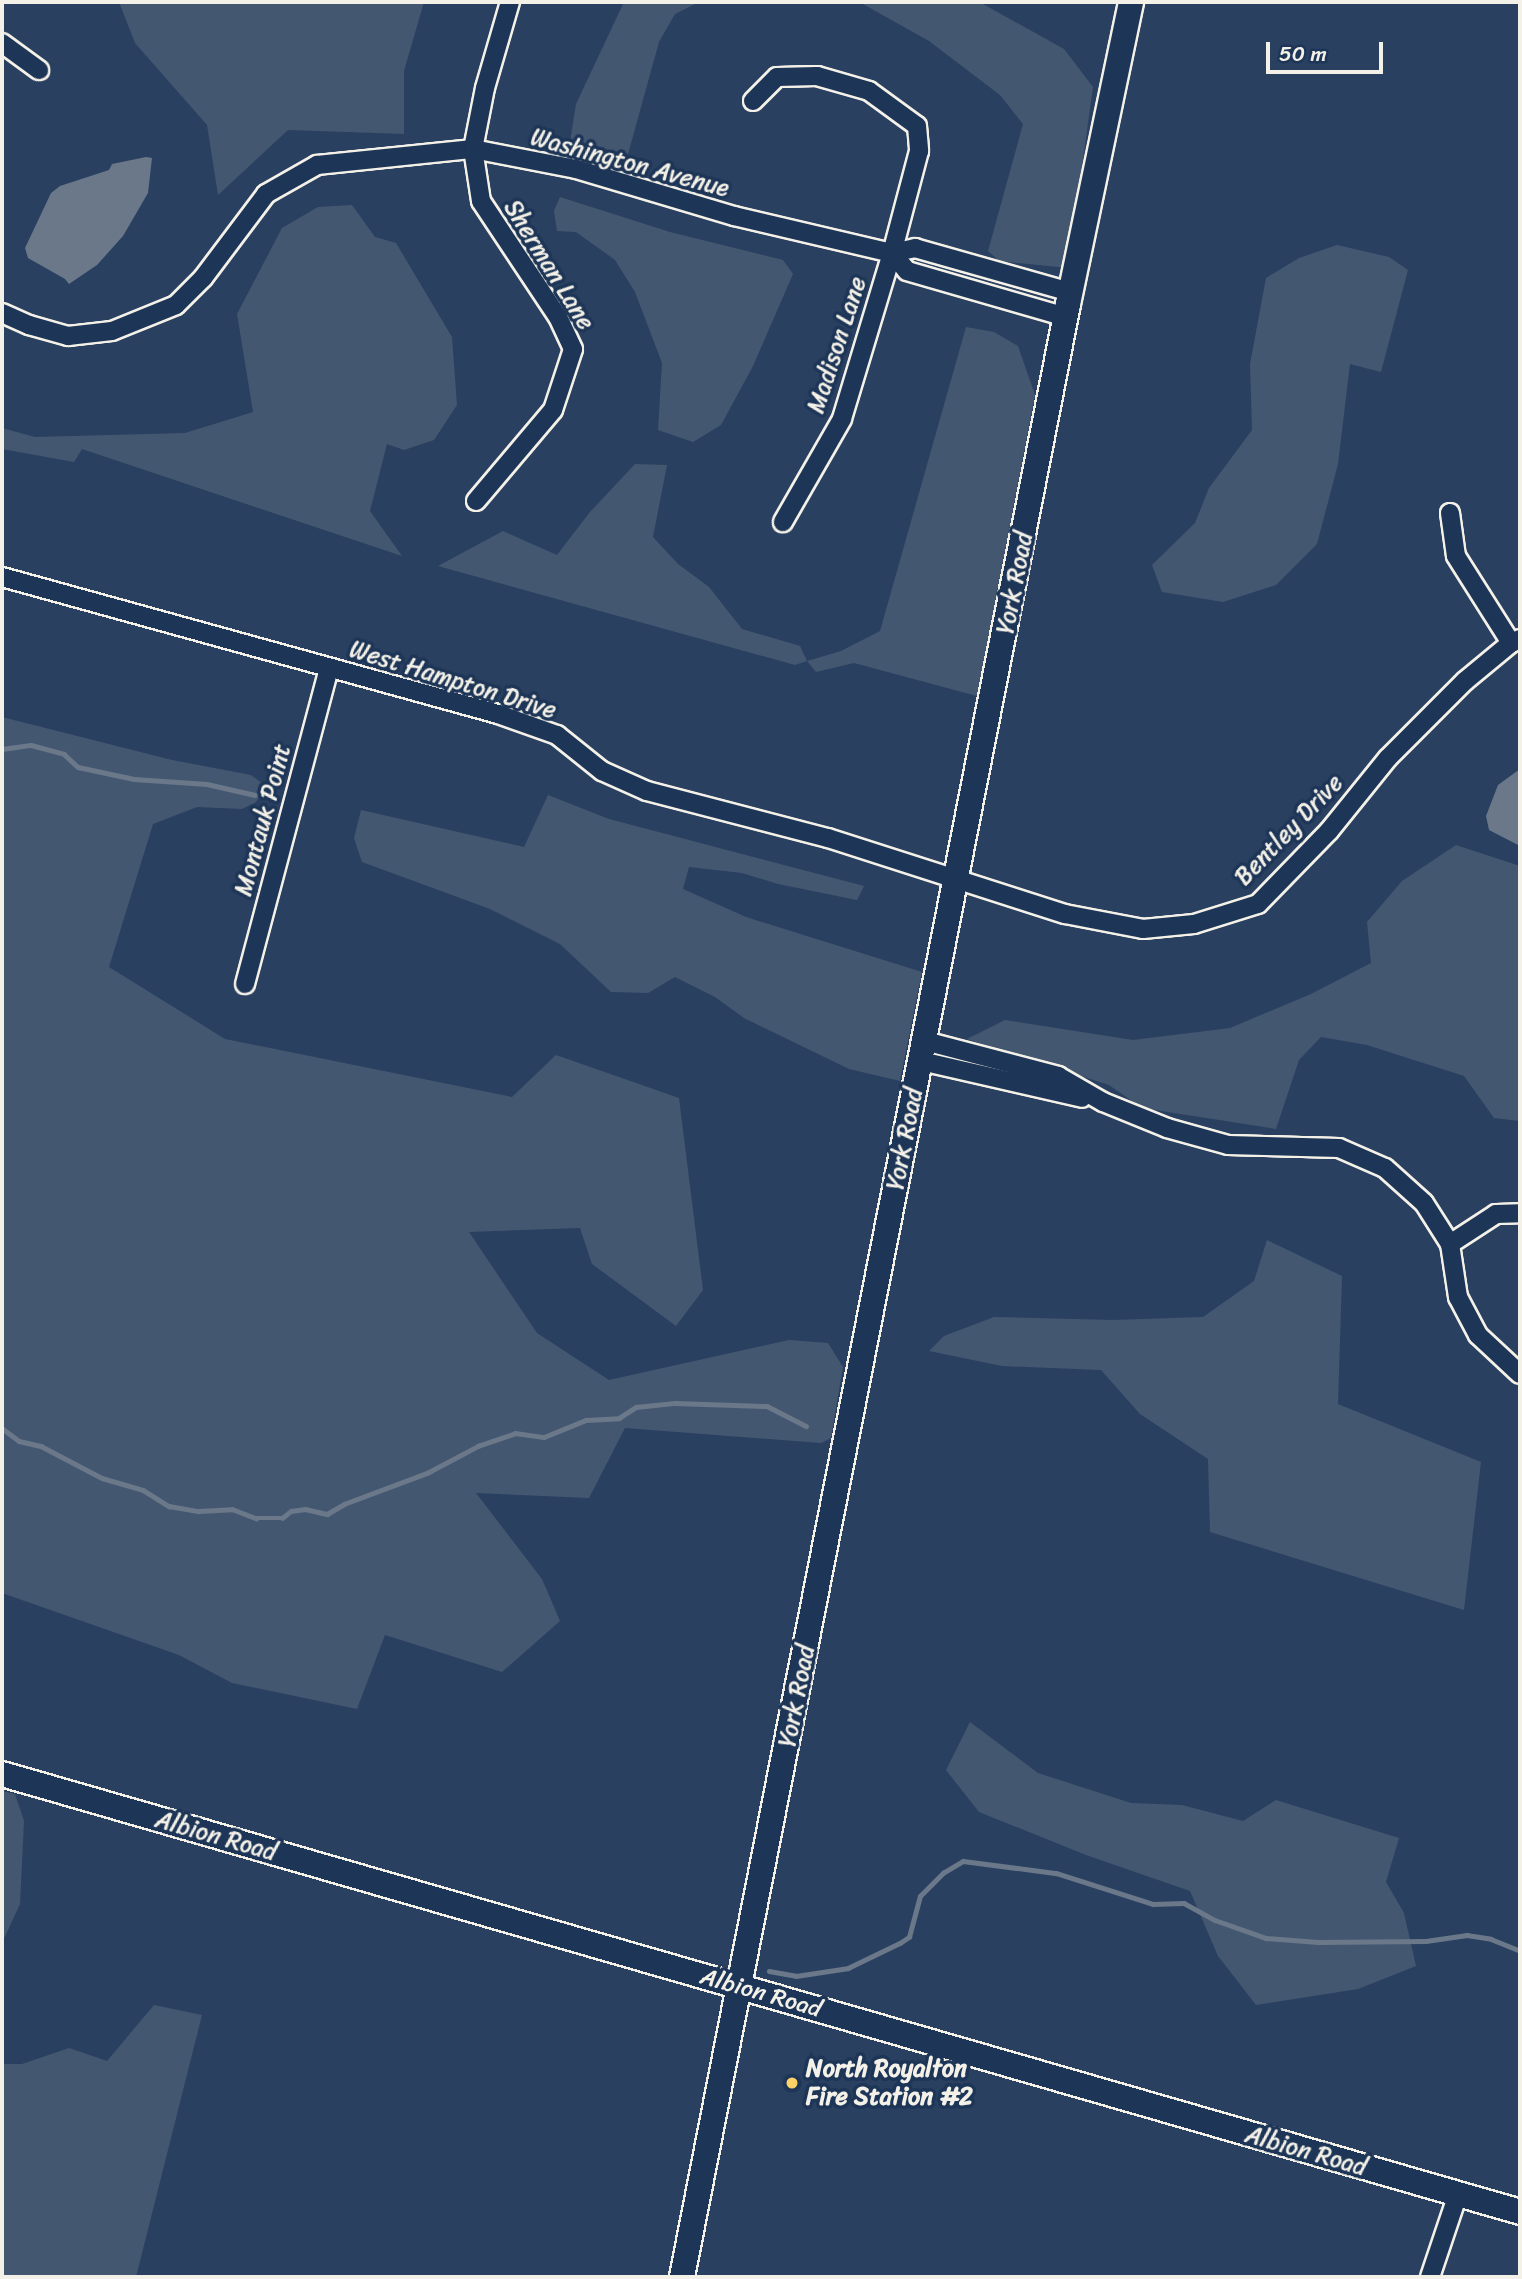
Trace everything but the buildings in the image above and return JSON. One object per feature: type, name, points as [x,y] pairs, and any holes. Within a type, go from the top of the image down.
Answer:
[{"type":"street","points":[[473,149],[485,88],[510,2]]},
{"type":"street","name":"York Road","points":[[682,2277],[958,880],[1066,317],[1131,2]]},
{"type":"street","points":[[2,43],[39,70]]},
{"type":"street","name":"Madison Lane","points":[[753,102],[777,77],[817,76],[869,91],[917,126],[919,151],[892,253],[842,419],[783,522]]},
{"type":"street","name":"Washington Avenue","points":[[2,313],[29,326],[68,336],[112,331],[176,305],[203,278],[267,194],[317,165],[473,149],[576,169],[734,216],[892,253],[915,248],[1071,292]]},
{"type":"street","name":"Sherman Lane","points":[[473,149],[481,201],[558,317],[573,349],[553,410],[476,501]]},
{"type":"street","name":"Washington Avenue","points":[[892,253],[907,271],[1066,317]]},
{"type":"street","points":[[1450,513],[1456,556],[1516,641]]},
{"type":"street","name":"West Hampton Drive","points":[[2,577],[498,714],[558,736],[602,771],[647,791],[828,838],[958,880]]},
{"type":"street","name":"Bentley Drive","points":[[958,880],[1065,914],[1143,929],[1194,924],[1258,904],[1329,831],[1388,758],[1465,681],[1516,641]]},
{"type":"street","name":"Montauk Point","points":[[245,984],[329,669]]},
{"type":"street","points":[[923,1051],[1103,1102],[1167,1128],[1228,1144],[1339,1148],[1385,1168],[1424,1203],[1450,1244],[1458,1297],[1478,1335],[1520,1374]]},
{"type":"street","points":[[1450,1244],[1496,1214],[1520,1213]]},
{"type":"street","name":"Albion Road","points":[[2,1774],[1520,2212]]},
{"type":"street","points":[[1430,2277],[1458,2194]]},
{"type":"shaded area","points":[[119,2],[424,2],[404,71],[404,134],[288,130],[218,195],[207,125],[135,43]]},
{"type":"shaded area","points":[[624,2],[699,2],[675,14],[659,42],[628,154],[570,142],[576,104]]},
{"type":"shaded area","points":[[850,2],[983,4],[1064,49],[1093,87],[1068,268],[999,261],[988,251],[1023,124],[1000,95],[929,41],[863,4]]},
{"type":"shaded area","points":[[152,158],[148,193],[123,236],[97,265],[69,284],[28,258],[25,248],[51,193],[60,186],[109,170],[112,164]]},
{"type":"shaded area","points":[[560,197],[670,232],[783,260],[793,274],[753,366],[721,425],[693,442],[658,430],[662,363],[635,292],[615,260],[576,232],[557,231],[554,211]]},
{"type":"shaded area","points":[[352,205],[375,237],[396,243],[452,337],[457,405],[434,440],[404,450],[387,444],[370,511],[402,556],[82,449],[74,462],[2,449],[2,428],[35,437],[185,433],[253,412],[237,314],[282,228],[318,207]]},
{"type":"shaded area","points":[[1337,245],[1389,257],[1408,270],[1381,372],[1350,364],[1338,464],[1317,544],[1276,585],[1223,602],[1162,592],[1152,565],[1195,523],[1209,488],[1252,430],[1250,364],[1266,278],[1299,258]]},
{"type":"shaded area","points":[[966,327],[994,332],[1018,346],[1035,395],[977,696],[854,663],[816,672],[807,661],[841,651],[880,631]]},
{"type":"shaded area","points":[[635,464],[667,465],[653,537],[678,564],[709,587],[742,629],[800,646],[807,661],[795,665],[438,566],[503,531],[557,555],[590,512]]},
{"type":"shaded area","points":[[2,717],[172,760],[251,775],[266,786],[256,802],[242,809],[197,807],[153,824],[109,967],[225,1039],[512,1097],[556,1055],[679,1098],[703,1290],[676,1326],[592,1264],[580,1228],[469,1232],[537,1333],[609,1380],[789,1340],[828,1343],[843,1367],[831,1438],[821,1443],[625,1428],[589,1498],[476,1493],[542,1579],[560,1621],[502,1672],[385,1635],[357,1709],[232,1683],[179,1655],[2,1593]]},
{"type":"shaded area","points":[[1520,769],[1520,846],[1489,830],[1486,816],[1498,785]]},
{"type":"shaded area","points":[[548,795],[609,819],[864,886],[857,900],[778,884],[742,873],[689,867],[683,889],[746,917],[922,972],[900,1081],[849,1069],[744,1018],[715,997],[675,977],[648,993],[611,992],[560,944],[490,909],[362,862],[354,838],[361,810],[524,847]]},
{"type":"shaded area","points":[[1456,845],[1520,866],[1520,1121],[1494,1118],[1464,1076],[1367,1045],[1321,1037],[1299,1060],[1276,1129],[1142,1108],[1109,1085],[967,1039],[1005,1020],[1133,1040],[1230,1028],[1311,994],[1371,963],[1367,922],[1402,881]]},
{"type":"shaded area","points":[[1267,1240],[1342,1276],[1338,1404],[1481,1462],[1464,1610],[1210,1532],[1208,1459],[1140,1414],[1101,1370],[1002,1366],[929,1351],[944,1336],[994,1317],[1112,1320],[1203,1317],[1254,1281]]},
{"type":"shaded area","points":[[970,1722],[1038,1773],[1131,1803],[1182,1805],[1243,1821],[1276,1800],[1399,1838],[1386,1882],[1404,1913],[1416,1966],[1358,1989],[1256,2005],[1218,1956],[1190,1891],[1086,1855],[979,1812],[946,1770]]},
{"type":"shaded area","points":[[2,1791],[15,1794],[24,1821],[20,1904],[2,1943]]},
{"type":"shaded area","points":[[154,2005],[202,2015],[136,2277],[2,2277],[2,2064],[22,2064],[69,2048],[107,2061]]},
{"type":"waterway","points":[[2,749],[31,745],[64,754],[78,767],[134,779],[207,784],[255,795]]},
{"type":"waterway","points":[[2,1428],[19,1441],[41,1446],[102,1478],[143,1490],[169,1506],[198,1511],[232,1509],[256,1518],[282,1518],[291,1511],[305,1509],[327,1514],[344,1504],[427,1473],[478,1446],[515,1433],[544,1437],[586,1420],[619,1418],[636,1407],[675,1403],[767,1406],[806,1426]]},
{"type":"waterway","points":[[769,1971],[796,1976],[848,1968],[900,1943],[909,1937],[920,1896],[943,1873],[963,1861],[1056,1873],[1153,1904],[1184,1903],[1215,1920],[1266,1938],[1318,1942],[1426,1941],[1467,1935],[1491,1939],[1520,1951]]},
{"type":"place","name":"North Royalton Fire Station #2","points":[[792,2083]]}]
